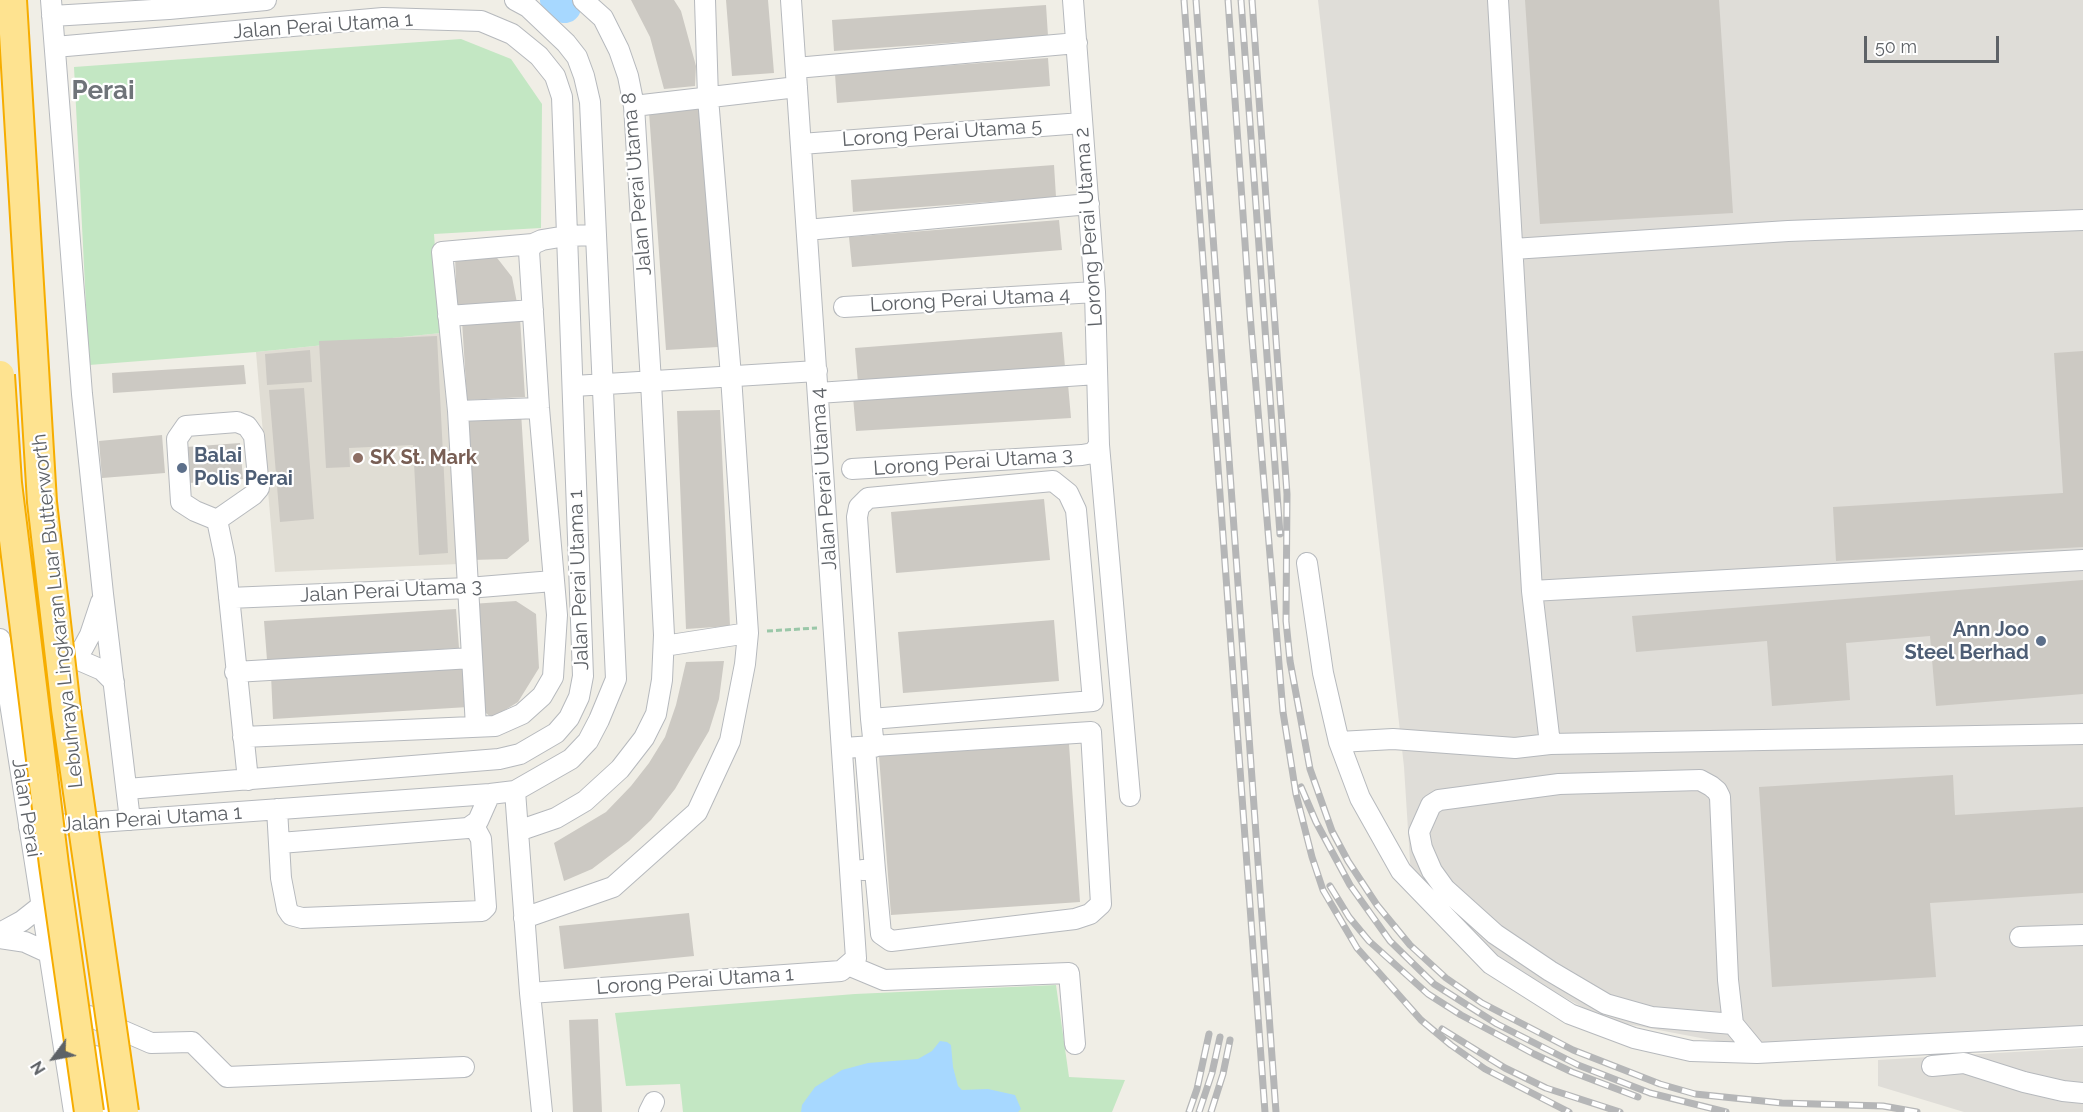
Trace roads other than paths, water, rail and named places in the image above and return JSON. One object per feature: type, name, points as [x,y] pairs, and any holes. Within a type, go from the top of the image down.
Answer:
[{"type":"highway","name":"Lebuhraya Lingkaran Luar Butterworth","points":[[12,0],[42,502],[66,709],[124,1112]]},
{"type":"highway","name":"Lebuhraya Lingkaran Luar Butterworth","points":[[0,375],[8,495],[54,865],[89,1112]]},
{"type":"street","name":"Jalan Perai Utama 1","points":[[51,8],[266,0]]},
{"type":"street","name":"Jalan Perai Utama 1","points":[[30,827],[514,791],[571,759],[588,741],[615,679],[590,102],[577,57],[566,43],[528,7],[515,0]]},
{"type":"street","name":"Jalan Perai Utama 8","points":[[583,0],[603,18],[619,50],[628,76],[634,106],[651,382]]},
{"type":"street","points":[[524,918],[613,887],[697,812],[730,741],[745,664],[748,633],[731,376],[708,98],[706,8],[694,0]]},
{"type":"street","name":"Jalan Perai Utama 4","points":[[791,0],[843,748],[850,871],[852,961]]},
{"type":"street","name":"Lorong Perai Utama 2","points":[[1073,0],[1095,292],[1096,449],[1130,796]]},
{"type":"street","points":[[1498,0],[1533,591],[1550,744]]},
{"type":"street","points":[[169,5],[172,37]]},
{"type":"street","points":[[51,8],[82,394],[130,820]]},
{"type":"street","name":"Jalan Perai Utama 1","points":[[55,47],[383,18],[481,21],[512,34],[539,56],[555,76],[562,97],[583,676],[579,697],[569,718],[556,733],[520,754],[499,759],[127,789]]},
{"type":"street","points":[[634,106],[708,98],[796,77],[1077,43]]},
{"type":"street","name":"Lorong Perai Utama 5","points":[[801,144],[1083,123]]},
{"type":"street","points":[[807,230],[1089,204]]},
{"type":"street","points":[[1513,249],[1788,231],[2083,220]]},
{"type":"street","points":[[476,727],[458,411],[442,252],[533,244],[566,236],[596,235]]},
{"type":"street","name":"Jalan Perai Utama 1","points":[[243,737],[495,726],[522,714],[542,696],[553,677],[556,615],[529,251],[533,244]]},
{"type":"street","name":"Lorong Perai Utama 4","points":[[844,307],[1095,292]]},
{"type":"street","points":[[447,316],[533,310]]},
{"type":"street","points":[[574,386],[817,371]]},
{"type":"street","points":[[818,393],[1097,374]]},
{"type":"street","points":[[518,831],[556,818],[585,801],[620,769],[644,738],[656,714],[662,680],[663,646],[651,382]]},
{"type":"street","points":[[458,411],[539,408]]},
{"type":"street","points":[[237,422],[247,426],[254,436],[259,488],[253,495],[217,520],[181,502],[177,439],[186,426],[237,422]]},
{"type":"street","name":"Lorong Perai Utama 3","points":[[852,470],[1096,449]]},
{"type":"street","points":[[843,748],[869,747],[1090,732],[1101,904],[1090,914],[1075,919],[891,941],[881,934],[875,870],[869,747],[871,719],[857,517],[859,507],[868,498],[1053,481],[1068,493],[1076,510],[1093,701],[871,719]]},
{"type":"street","points":[[217,520],[225,558],[235,672],[248,780]]},
{"type":"street","points":[[1533,591],[2083,560]]},
{"type":"street","points":[[1307,563],[1323,673],[1339,742],[1360,798],[1401,871],[1491,964],[1570,1014],[1634,1038],[1691,1051],[1757,1053],[2083,1036]]},
{"type":"street","name":"Jalan Perai Utama 3","points":[[229,598],[468,588],[552,581]]},
{"type":"street","points":[[72,657],[83,648],[90,635],[103,594]]},
{"type":"street","points":[[663,646],[748,633]]},
{"type":"street","name":"Jalan Perai","points":[[0,639],[74,1112]]},
{"type":"street","points":[[6,683],[24,665],[34,661],[72,657],[102,670],[114,682]]},
{"type":"street","points":[[235,672],[471,658]]},
{"type":"street","points":[[1339,742],[1393,738],[1515,748],[1550,744],[2083,734]]},
{"type":"street","points":[[1733,1024],[1652,1017],[1606,1004],[1550,971],[1495,934],[1445,889],[1432,871],[1422,848],[1419,832],[1431,805],[1439,800],[1558,784],[1700,780],[1711,786],[1720,797],[1728,980],[1733,1024],[1757,1053]]},
{"type":"street","points":[[514,791],[542,1112]]},
{"type":"street","points":[[280,843],[468,828],[474,826],[478,821],[490,794]]},
{"type":"street","points":[[277,809],[281,878],[286,909],[291,915],[302,918],[482,911],[486,907],[481,840],[474,826]]},
{"type":"street","points":[[59,825],[104,1112]]},
{"type":"street","points":[[850,871],[875,870]]},
{"type":"street","points":[[0,935],[41,906]]},
{"type":"street","points":[[0,935],[25,942],[49,953]]},
{"type":"street","points":[[2020,937],[2083,935]]},
{"type":"street","points":[[852,961],[884,980],[1069,973],[1075,1044]]},
{"type":"street","name":"Lorong Perai Utama 1","points":[[530,993],[841,971],[852,961]]},
{"type":"street","points":[[89,1017],[151,1042],[192,1042],[227,1077],[464,1067]]},
{"type":"street","points":[[1932,1066],[1964,1064],[2034,1084],[2083,1093]]},
{"type":"water","points":[[940,1041],[951,1045],[953,1067],[958,1086],[962,1090],[988,1089],[1015,1095],[1021,1109],[1018,1112],[801,1112],[802,1105],[815,1087],[842,1070],[868,1063],[918,1059],[932,1051]]},
{"type":"waterway","points":[[556,0],[565,7]]},
{"type":"railway","points":[[1184,0],[1265,1112]]},
{"type":"railway","points":[[1196,0],[1276,1112]]},
{"type":"railway","points":[[1228,0],[1250,314],[1283,712],[1296,794],[1312,857],[1323,890],[1357,948],[1421,1020],[1485,1069],[1569,1112]]},
{"type":"railway","points":[[1241,0],[1280,534]]},
{"type":"railway","points":[[1252,0],[1287,494],[1286,621],[1290,661],[1310,769],[1332,831],[1348,861],[1377,905],[1410,945],[1446,978],[1482,1003],[1573,1050],[1660,1084],[1695,1094],[1782,1103],[1883,1106],[1917,1112]]},
{"type":"railway","points":[[1301,787],[1316,822],[1350,885],[1390,941],[1434,984],[1497,1024],[1578,1065],[1650,1093],[1726,1112]]},
{"type":"railway","points":[[1330,886],[1349,917],[1369,941],[1428,994],[1461,1015],[1534,1054],[1572,1072],[1638,1097]]},
{"type":"railway","points":[[1442,1029],[1505,1068],[1546,1088],[1620,1112]]},
{"type":"railway","points":[[1189,1112],[1197,1089],[1209,1034]]},
{"type":"railway","points":[[1199,1112],[1212,1073],[1220,1037]]},
{"type":"railway","points":[[1211,1112],[1223,1074],[1230,1040]]},
{"type":"place","name":"SK St. Mark","points":[[358,458]]},
{"type":"place","name":"Balai Polis Perai","points":[[182,468]]},
{"type":"place","name":"Ann Joo Steel Berhad","points":[[2041,641]]},
{"type":"district","name":"Perai","points":[[103,91]]}]
